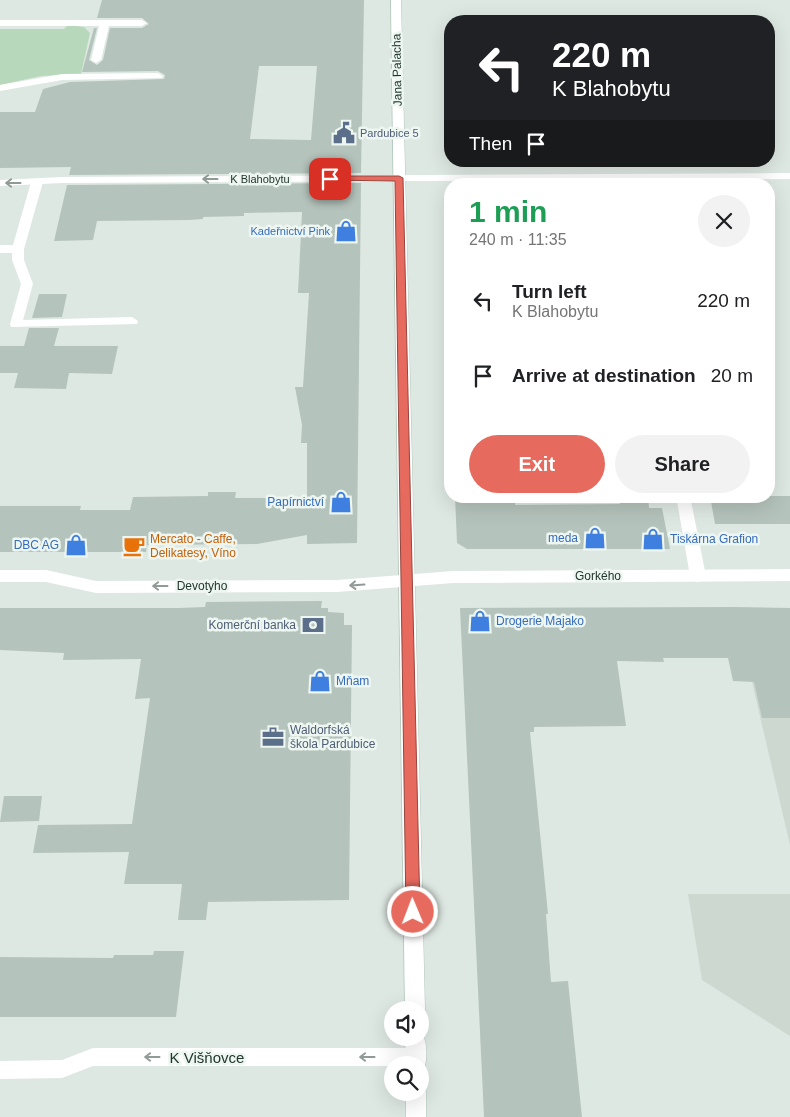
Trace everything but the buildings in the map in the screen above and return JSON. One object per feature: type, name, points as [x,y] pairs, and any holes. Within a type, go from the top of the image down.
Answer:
[{"type":"street","name":"Jana Palacha","points":[[396,0],[415,1001]]},
{"type":"street","points":[[0,23],[142,22]]},
{"type":"street","points":[[96,60],[105,23]]},
{"type":"street","points":[[0,88],[62,77],[158,76]]},
{"type":"street","name":"K Blahobytu","points":[[0,183],[62,180],[790,176]]},
{"type":"street","points":[[37,182],[18,249],[18,260],[27,284],[16,324],[132,321]]},
{"type":"street","points":[[0,249],[18,249]]},
{"type":"street","points":[[684,503],[698,576]]},
{"type":"street","name":"Devotyho","points":[[0,576],[46,576],[96,587],[338,586],[406,580]]},
{"type":"street","name":"Gorkého","points":[[406,580],[453,577],[790,576]]},
{"type":"street","name":"K Višňovce","points":[[0,1070],[62,1069],[92,1057],[416,1053]]},
{"type":"street","points":[[416,1101],[416,1117]]},
{"type":"shaded area","points":[[736,608],[790,608],[790,845],[749,669]]},
{"type":"shaded area","points":[[688,894],[790,894],[790,1036],[702,980]]},
{"type":"green space","points":[[68,25],[84,27],[90,33],[81,74],[41,76],[0,85],[0,29],[64,29]]},
{"type":"place","name":"Pardubice 5","points":[[344,133]]},
{"type":"place","name":"Kadeřnictví Pink","points":[[346,231]]},
{"type":"place","name":"Papírnictví","points":[[341,502]]},
{"type":"place","name":"meda","points":[[595,538]]},
{"type":"place","name":"Tiskárna Grafion","points":[[653,539]]},
{"type":"place","name":"DBC AG","points":[[76,545]]},
{"type":"place","name":"Mercato - Caffe, Delikatesy, Víno","points":[[134,546]]},
{"type":"place","name":"Drogerie Majako","points":[[480,621]]},
{"type":"place","name":"Komerční banka","points":[[313,625]]},
{"type":"place","name":"Mňam","points":[[320,681]]},
{"type":"place","name":"Waldorfská škola Pardubice","points":[[273,737]]},
{"type":"route","points":[[330,179],[399,178],[413,912]]}]
